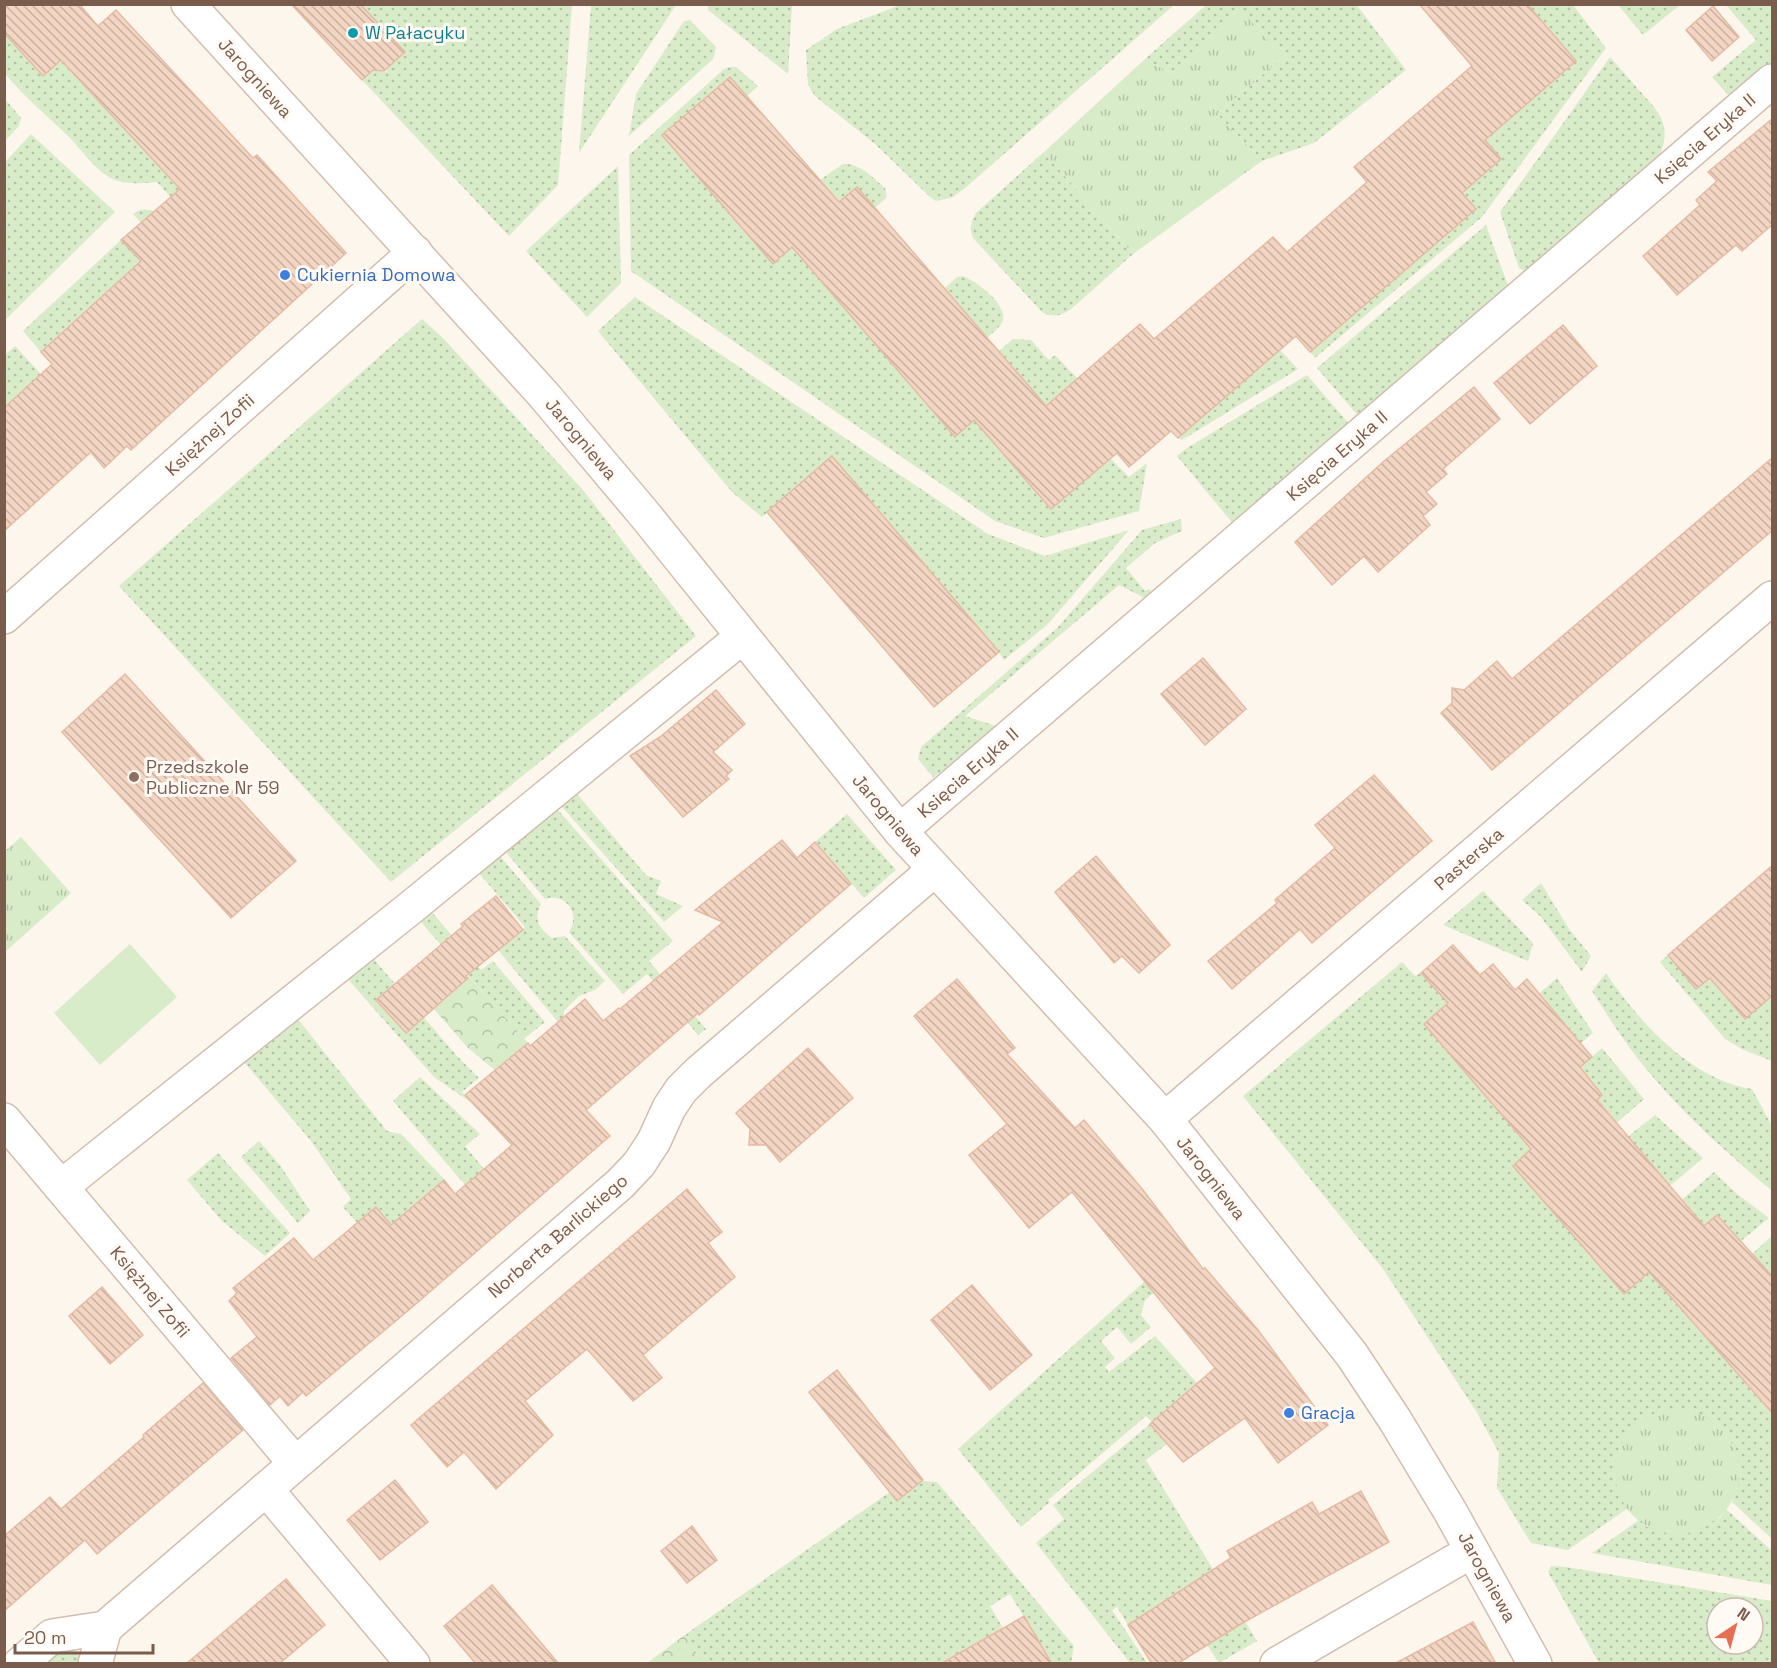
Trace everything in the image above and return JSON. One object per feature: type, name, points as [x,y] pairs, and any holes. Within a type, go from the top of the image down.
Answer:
[{"type":"street","name":"Jarogniewa","points":[[188,4],[551,403],[900,831],[1165,1119],[1352,1356],[1395,1420],[1535,1664]]},
{"type":"street","name":"Księcia Eryka II","points":[[900,831],[1773,81]]},
{"type":"street","name":"Księżnej Zofii","points":[[4,617],[415,252]]},
{"type":"street","name":"Pasterska","points":[[1165,1119],[1773,598]]},
{"type":"street","points":[[61,1187],[410,909],[742,638]]},
{"type":"street","name":"Norberta Barlickiego","points":[[105,1628],[620,1184],[639,1164],[654,1141],[669,1108],[693,1079],[934,870]]},
{"type":"street","name":"Księżnej Zofii","points":[[4,1120],[296,1463]]},
{"type":"street","points":[[266,1489],[413,1664]]},
{"type":"street","points":[[1277,1664],[1472,1551]]},
{"type":"street","points":[[21,1664],[52,1636],[105,1628],[95,1664]]},
{"type":"green space","points":[[903,4],[1174,5],[964,189],[951,198],[936,201],[875,144],[815,96],[808,85],[806,50],[837,29]]},
{"type":"green space","points":[[1356,4],[1406,70],[1314,143],[1262,161],[1217,114],[1283,57],[1242,12],[1171,74],[1145,59],[1206,5]]},
{"type":"green space","points":[[360,5],[572,5],[558,185],[509,236],[362,80],[373,70],[386,72],[392,61],[394,62],[405,52]]},
{"type":"green space","points":[[591,5],[676,5],[579,153]]},
{"type":"green space","points":[[708,5],[792,5],[788,74],[708,10]]},
{"type":"green space","points":[[1527,5],[1573,5],[1606,48],[1482,217],[1315,358],[1310,352],[1475,210],[1462,193],[1501,159],[1485,140],[1576,61]]},
{"type":"green space","points":[[1618,5],[1680,5],[1643,35]]},
{"type":"green space","points":[[1726,5],[1772,5],[1772,62],[1737,93],[1729,96],[1712,77],[1756,40]]},
{"type":"green space","points":[[1242,11],[1283,57],[1217,114],[1262,161],[1133,254],[1044,152],[1145,59],[1171,74]]},
{"type":"green space","points":[[690,20],[716,47],[713,59],[629,136],[636,94],[684,21]]},
{"type":"green space","points":[[4,33],[43,75],[61,60],[198,208],[160,244],[133,214],[151,210],[168,217],[180,218],[182,210],[157,182],[125,183],[108,177],[27,98],[5,74]]},
{"type":"green space","points":[[1610,57],[1653,106],[1662,121],[1664,138],[1658,160],[1529,273],[1519,268],[1500,212]]},
{"type":"green space","points":[[736,67],[758,86],[747,96],[730,77],[792,247],[974,420],[1050,509],[1110,458],[1129,477],[1147,463],[1139,511],[1044,538],[995,521],[631,271],[629,155],[724,69]]},
{"type":"green space","points":[[5,99],[21,118],[19,126],[5,141]]},
{"type":"green space","points":[[31,134],[115,212],[5,320],[5,162]]},
{"type":"green space","points":[[1044,152],[1133,254],[1070,310],[1056,316],[1042,312],[973,238],[971,231],[976,213]]},
{"type":"green space","points":[[843,164],[855,166],[866,172],[885,188],[887,197],[875,208],[857,187],[839,202],[820,180]]},
{"type":"green space","points":[[618,166],[621,283],[587,317],[526,251]]},
{"type":"green space","points":[[1486,225],[1510,291],[1361,419],[1317,368]]},
{"type":"green space","points":[[121,240],[141,261],[41,352],[23,331]]},
{"type":"green space","points":[[963,276],[996,300],[1003,314],[1000,325],[987,338],[944,289],[957,277]]},
{"type":"green space","points":[[635,297],[988,534],[1045,556],[1129,530],[1047,625],[1004,660],[833,457],[762,517],[732,492],[598,331]]},
{"type":"green space","points":[[422,319],[442,337],[583,490],[696,636],[391,882],[119,586]]},
{"type":"green space","points":[[1013,339],[1031,340],[1049,360],[1055,355],[1078,379],[1046,406],[999,351]]},
{"type":"green space","points":[[15,346],[41,374],[5,407],[4,356]]},
{"type":"green space","points":[[1280,350],[1298,369],[1182,440],[1178,438]]},
{"type":"green space","points":[[1307,375],[1350,425],[1235,526],[1177,456]]},
{"type":"green space","points":[[1181,519],[1182,531],[1155,543],[1126,568],[1145,591],[1149,589],[1154,594],[1147,599],[1119,585],[965,716],[999,727],[964,756],[933,777],[918,759],[921,747],[1058,627],[1142,530]]},
{"type":"green space","points":[[577,794],[646,875],[661,881],[656,894],[683,906],[664,922],[562,807]]},
{"type":"green space","points":[[558,810],[673,941],[649,961],[706,1029],[698,1035],[647,974],[623,994],[569,932],[573,918],[569,906],[559,899],[545,899],[506,852]]},
{"type":"green space","points":[[847,814],[896,870],[864,898],[815,842]]},
{"type":"green space","points":[[21,837],[71,893],[5,952],[5,851]]},
{"type":"green space","points":[[500,856],[541,904],[538,919],[544,931],[552,938],[565,936],[605,981],[595,990],[579,996],[564,1011],[564,1017],[558,1022],[498,950],[525,927],[479,873]]},
{"type":"green space","points":[[1541,883],[1569,929],[1591,956],[1582,972],[1540,916],[1522,900]]},
{"type":"green space","points":[[1483,891],[1533,943],[1528,961],[1443,925]]},
{"type":"green space","points":[[431,911],[481,970],[493,961],[545,1022],[524,1039],[419,920]]},
{"type":"green space","points":[[130,944],[177,997],[100,1065],[54,1013]]},
{"type":"green space","points":[[1668,955],[1710,978],[1744,1019],[1772,995],[1772,1061],[1742,1049],[1725,1039],[1660,962]]},
{"type":"green space","points":[[372,957],[457,1056],[479,1078],[462,1092],[473,1104],[434,1077],[346,977]]},
{"type":"green space","points":[[1402,962],[1415,976],[1421,973],[1448,1003],[1424,1024],[1531,1149],[1513,1166],[1624,1293],[1649,1272],[1772,1414],[1772,1539],[1732,1502],[1738,1484],[1621,1498],[1628,1508],[1568,1550],[1531,1543],[1497,1488],[1499,1453],[1476,1411],[1383,1269],[1243,1096]]},
{"type":"green space","points":[[1606,973],[1634,1011],[1669,1046],[1708,1074],[1752,1089],[1772,1126],[1772,1191],[1695,1122],[1666,1093],[1636,1057],[1592,991]]},
{"type":"green space","points":[[469,977],[528,1043],[515,1053],[529,1070],[519,1090],[468,1048],[433,1008]]},
{"type":"green space","points":[[1557,978],[1593,1033],[1568,1054],[1527,1004]]},
{"type":"green space","points":[[297,1018],[387,1131],[401,1134],[445,1180],[420,1201],[397,1233],[376,1207],[357,1223],[343,1207],[351,1199],[311,1141],[244,1062]]},
{"type":"green space","points":[[1602,1048],[1644,1099],[1604,1134],[1584,1111],[1602,1095],[1580,1067]]},
{"type":"green space","points":[[420,1077],[480,1134],[465,1146],[484,1169],[466,1186],[393,1101]]},
{"type":"green space","points":[[485,1094],[489,1115],[473,1104]]},
{"type":"green space","points":[[1655,1115],[1703,1158],[1658,1196],[1615,1147]]},
{"type":"green space","points":[[259,1141],[280,1165],[310,1211],[298,1223],[241,1157]]},
{"type":"green space","points":[[218,1153],[290,1233],[265,1256],[222,1221],[187,1180]]},
{"type":"green space","points":[[1714,1172],[1737,1194],[1769,1218],[1741,1241],[1717,1215],[1692,1236],[1670,1210]]},
{"type":"green space","points":[[1772,1236],[1772,1277],[1752,1254]]},
{"type":"green space","points":[[1145,1281],[1155,1292],[1145,1300],[1141,1315],[1151,1327],[1131,1344],[1117,1327],[1101,1341],[1115,1358],[1105,1367],[1109,1372],[1155,1336],[1197,1383],[1202,1379],[1212,1379],[1194,1418],[1178,1400],[1152,1422],[1146,1416],[1048,1500],[1050,1502],[1021,1527],[958,1449]]},
{"type":"green space","points":[[1677,1410],[1701,1415],[1721,1428],[1734,1448],[1739,1472],[1734,1496],[1721,1516],[1701,1529],[1677,1534],[1653,1529],[1633,1516],[1620,1496],[1615,1472],[1620,1448],[1633,1428],[1653,1415]]},
{"type":"green space","points":[[1150,1424],[1167,1444],[1146,1460],[1257,1641],[1219,1663],[1207,1645],[1200,1619],[1182,1590],[1128,1625],[1117,1607],[1112,1610],[1147,1663],[1130,1663],[1036,1543],[1064,1519],[1053,1505]]},
{"type":"green space","points":[[907,1480],[937,1482],[1074,1646],[1071,1663],[1052,1663],[1010,1594],[990,1606],[1003,1628],[940,1663],[702,1663],[686,1634]]},
{"type":"green space","points":[[1726,1509],[1772,1551],[1772,1585],[1592,1553],[1639,1520],[1647,1527],[1720,1518]]},
{"type":"green space","points":[[1551,1566],[1742,1596],[1705,1596],[1705,1656],[1765,1656],[1765,1600],[1772,1601],[1772,1663],[1599,1663],[1548,1572]]},
{"type":"green space","points":[[686,1634],[702,1663],[647,1663]]},
{"type":"green space","points":[[59,1648],[74,1649],[82,1663],[41,1664]]},
{"type":"building","points":[[4,4],[79,4],[98,26],[116,10],[253,158],[257,155],[346,253],[131,450],[127,446],[104,468],[91,452],[4,531],[4,408],[52,364],[41,352],[141,261],[121,240],[180,189],[61,60],[43,76],[4,33]]},
{"type":"building","name":"W Pałacyku","points":[[291,4],[360,4],[405,52],[384,71],[373,70],[362,80]]},
{"type":"building","points":[[1419,4],[1527,4],[1576,61],[1485,140],[1501,159],[1462,193],[1476,209],[1310,352],[1296,336],[1178,438],[1171,431],[1129,467],[1117,453],[1051,509],[974,420],[955,437],[792,247],[773,264],[662,135],[730,77],[839,202],[857,187],[1046,406],[1140,324],[1154,339],[1273,237],[1287,252],[1367,182],[1354,167],[1472,66]]},
{"type":"building","points":[[1713,6],[1739,37],[1712,61],[1686,30]]},
{"type":"building","points":[[1773,118],[1773,224],[1742,251],[1736,245],[1677,295],[1643,256],[1700,205],[1696,200],[1717,181],[1708,172]]},
{"type":"building","points":[[1563,325],[1597,366],[1530,424],[1494,383]]},
{"type":"building","points":[[1474,387],[1500,419],[1443,469],[1447,474],[1426,492],[1437,504],[1423,516],[1430,525],[1378,572],[1364,556],[1332,585],[1295,542],[1383,462]]},
{"type":"building","points":[[832,456],[999,652],[934,707],[767,512]]},
{"type":"building","points":[[1773,457],[1773,530],[1492,770],[1441,713],[1452,703],[1452,688],[1464,690],[1497,661],[1512,679]]},
{"type":"building","points":[[1203,658],[1246,709],[1205,745],[1161,694]]},
{"type":"building","points":[[125,674],[296,861],[231,918],[62,732]]},
{"type":"building","points":[[716,690],[745,724],[713,752],[732,770],[726,776],[729,779],[683,817],[630,756],[660,737]]},
{"type":"building","points":[[1374,775],[1432,841],[1312,943],[1300,929],[1232,989],[1208,961],[1277,903],[1275,900],[1335,848],[1315,825]]},
{"type":"building","points":[[782,840],[797,858],[815,842],[851,884],[586,1110],[610,1136],[306,1396],[303,1392],[288,1406],[280,1396],[270,1405],[231,1358],[257,1337],[229,1301],[237,1293],[233,1288],[294,1238],[313,1260],[376,1207],[391,1225],[444,1180],[455,1194],[512,1145],[465,1095],[528,1043],[530,1046],[585,999],[603,1021],[620,1009],[723,922],[695,910]]},
{"type":"building","points":[[1096,856],[1170,945],[1139,973],[1122,956],[1114,963],[1055,892]]},
{"type":"building","points":[[1773,865],[1773,995],[1745,1019],[1710,978],[1696,989],[1668,955]]},
{"type":"building","points":[[496,896],[523,930],[466,976],[468,978],[406,1033],[376,1000]]},
{"type":"building","points":[[1453,945],[1480,975],[1493,964],[1515,990],[1527,979],[1592,1057],[1580,1067],[1602,1095],[1597,1100],[1704,1226],[1717,1215],[1773,1277],[1773,1414],[1649,1272],[1624,1294],[1513,1166],[1531,1149],[1424,1024],[1448,1003],[1421,973]]},
{"type":"building","points":[[957,979],[1015,1048],[1007,1054],[1075,1128],[1084,1120],[1143,1190],[1203,1269],[1205,1268],[1258,1330],[1328,1425],[1278,1463],[1245,1418],[1183,1462],[1150,1424],[1215,1368],[1072,1192],[1029,1228],[969,1155],[1007,1124],[914,1016]]},
{"type":"building","points":[[808,1048],[853,1098],[780,1162],[766,1145],[749,1145],[750,1129],[736,1113]]},
{"type":"building","points":[[687,1189],[722,1232],[708,1243],[735,1277],[643,1355],[662,1378],[633,1401],[587,1349],[525,1401],[553,1435],[496,1489],[464,1452],[447,1467],[411,1425]]},
{"type":"building","points":[[972,1285],[1032,1355],[990,1390],[931,1320]]},
{"type":"building","points":[[102,1287],[143,1335],[110,1364],[69,1316]]},
{"type":"building","points":[[837,1370],[923,1480],[897,1501],[809,1392]]},
{"type":"building","points":[[203,1383],[243,1430],[97,1554],[85,1540],[4,1611],[4,1536],[50,1497],[61,1509]]},
{"type":"building","points":[[395,1480],[428,1522],[380,1560],[347,1520]]},
{"type":"building","points":[[1361,1491],[1389,1542],[1239,1625],[1177,1664],[1152,1664],[1128,1625],[1231,1558],[1227,1551],[1312,1502],[1319,1514]]},
{"type":"building","points":[[692,1526],[717,1560],[687,1583],[661,1551]]},
{"type":"building","points":[[286,1579],[325,1625],[279,1664],[186,1664]]},
{"type":"building","points":[[492,1585],[559,1664],[476,1664],[444,1626]]},
{"type":"building","points":[[1024,1616],[1052,1664],[940,1664],[1009,1625]]},
{"type":"building","points":[[1473,1622],[1496,1664],[1394,1664]]},
{"type":"place","name":"W Pałacyku","points":[[353,33]]},
{"type":"place","name":"Cukiernia Domowa","points":[[285,275]]},
{"type":"place","name":"Przedszkole Publiczne Nr 59","points":[[134,777]]},
{"type":"place","name":"Gracja","points":[[1289,1413]]}]
